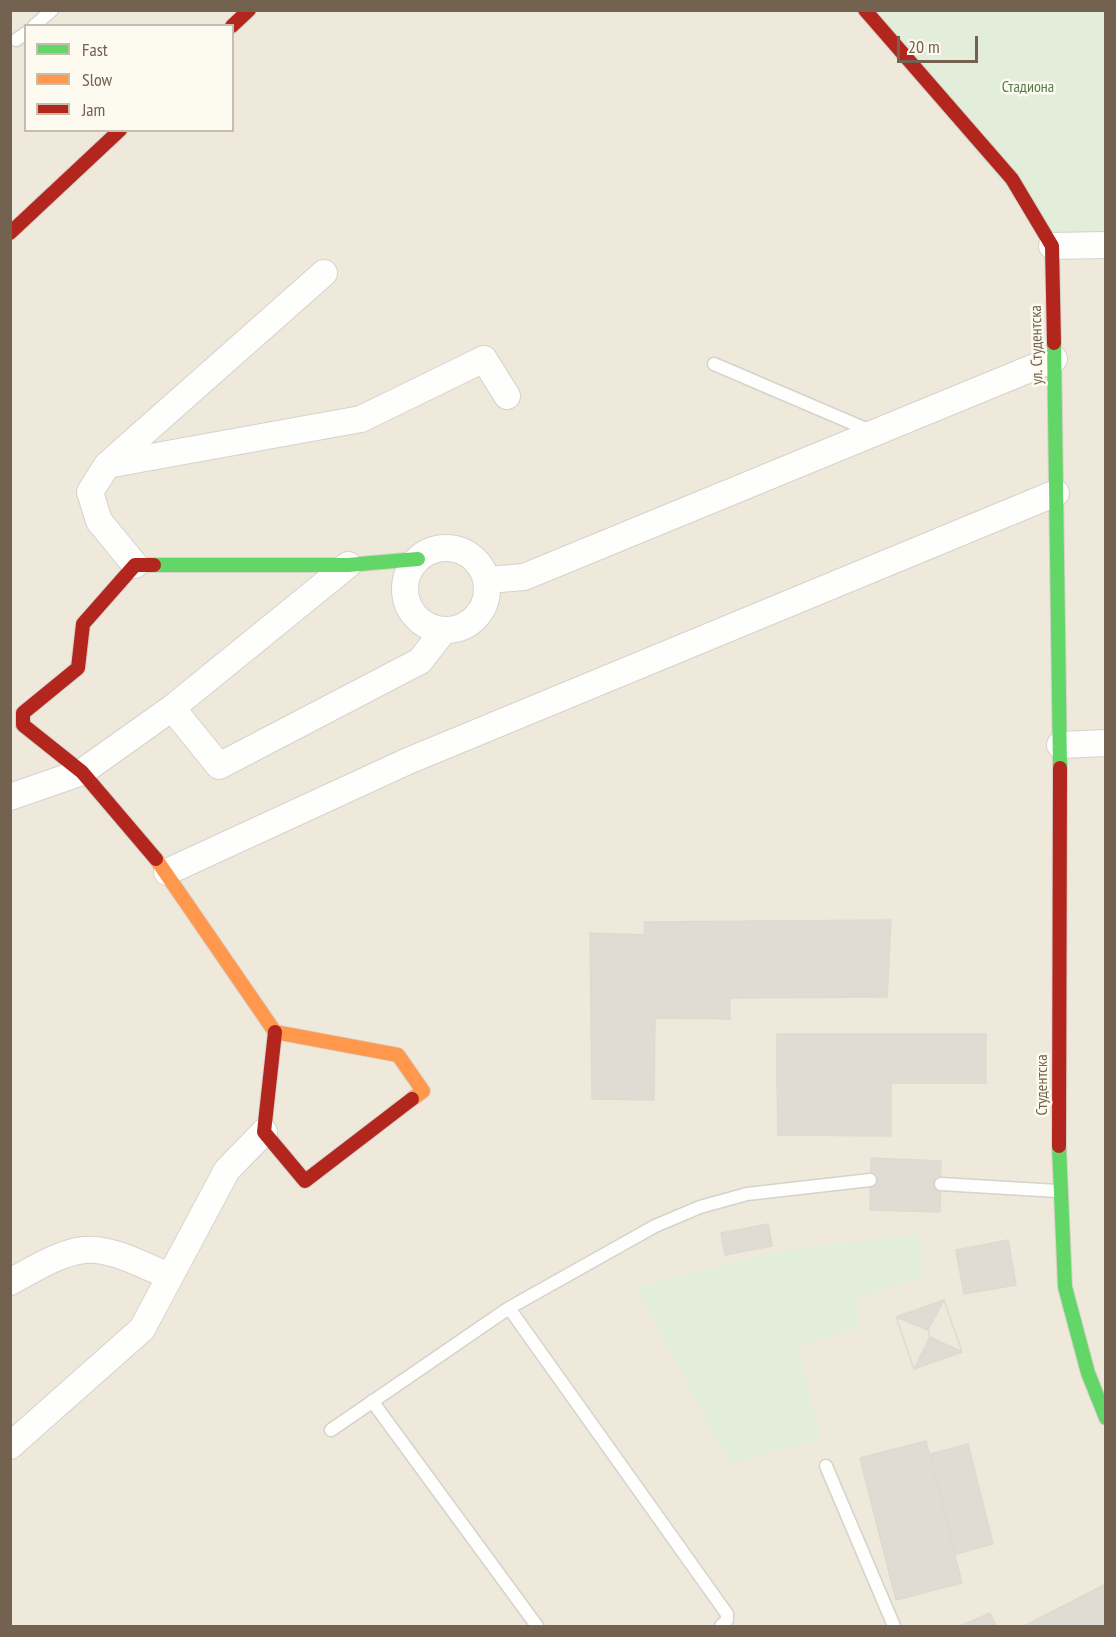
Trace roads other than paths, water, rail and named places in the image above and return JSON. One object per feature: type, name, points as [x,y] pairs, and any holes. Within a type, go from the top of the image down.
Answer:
[{"type":"street","points":[[234,24],[249,10]]},
{"type":"street","name":"ул. Студентска","points":[[865,10],[1012,179],[1052,246],[1060,745]]},
{"type":"street","points":[[10,232],[118,132]]},
{"type":"street","points":[[1052,246],[1106,245]]},
{"type":"street","points":[[135,566],[99,521],[90,492],[107,465],[324,273]]},
{"type":"street","points":[[107,465],[361,419],[484,359],[507,396]]},
{"type":"street","points":[[487,580],[524,577],[1054,359]]},
{"type":"street","points":[[167,872],[408,761],[1056,493]]},
{"type":"street","points":[[443,548],[457,549],[470,555],[481,566],[487,580],[487,596],[474,620],[461,627],[444,630],[424,624],[414,614],[406,597],[407,577],[418,559],[430,551],[443,548]]},
{"type":"street","points":[[10,1446],[142,1329],[227,1170],[264,1132],[275,1032],[167,872],[82,772],[23,725],[23,713],[78,668],[83,624],[135,566],[348,565],[418,559]]},
{"type":"street","points":[[10,797],[82,772],[172,708],[348,565]]},
{"type":"street","points":[[172,708],[219,766],[420,661],[444,630]]},
{"type":"street","points":[[1060,745],[1106,743]]},
{"type":"street","name":"Студентска","points":[[1060,745],[1059,1191],[1065,1287],[1088,1373],[1106,1418]]},
{"type":"street","points":[[264,1132],[305,1181],[423,1091],[398,1056],[275,1032]]},
{"type":"street","points":[[10,1282],[56,1258],[85,1250],[108,1253],[169,1276]]},
{"type":"lane","points":[[36,24],[52,10]]},
{"type":"lane","points":[[714,364],[875,432]]},
{"type":"lane","points":[[331,1430],[508,1308],[609,1250],[700,1207],[747,1194],[870,1180]]},
{"type":"lane","points":[[941,1184],[1059,1191]]},
{"type":"lane","points":[[508,1308],[727,1614],[727,1620],[721,1626]]},
{"type":"lane","points":[[372,1401],[537,1626]]},
{"type":"lane","points":[[826,1466],[894,1626]]},
{"type":"park label","name":"Стадиона","points":[[1028,87]]}]
